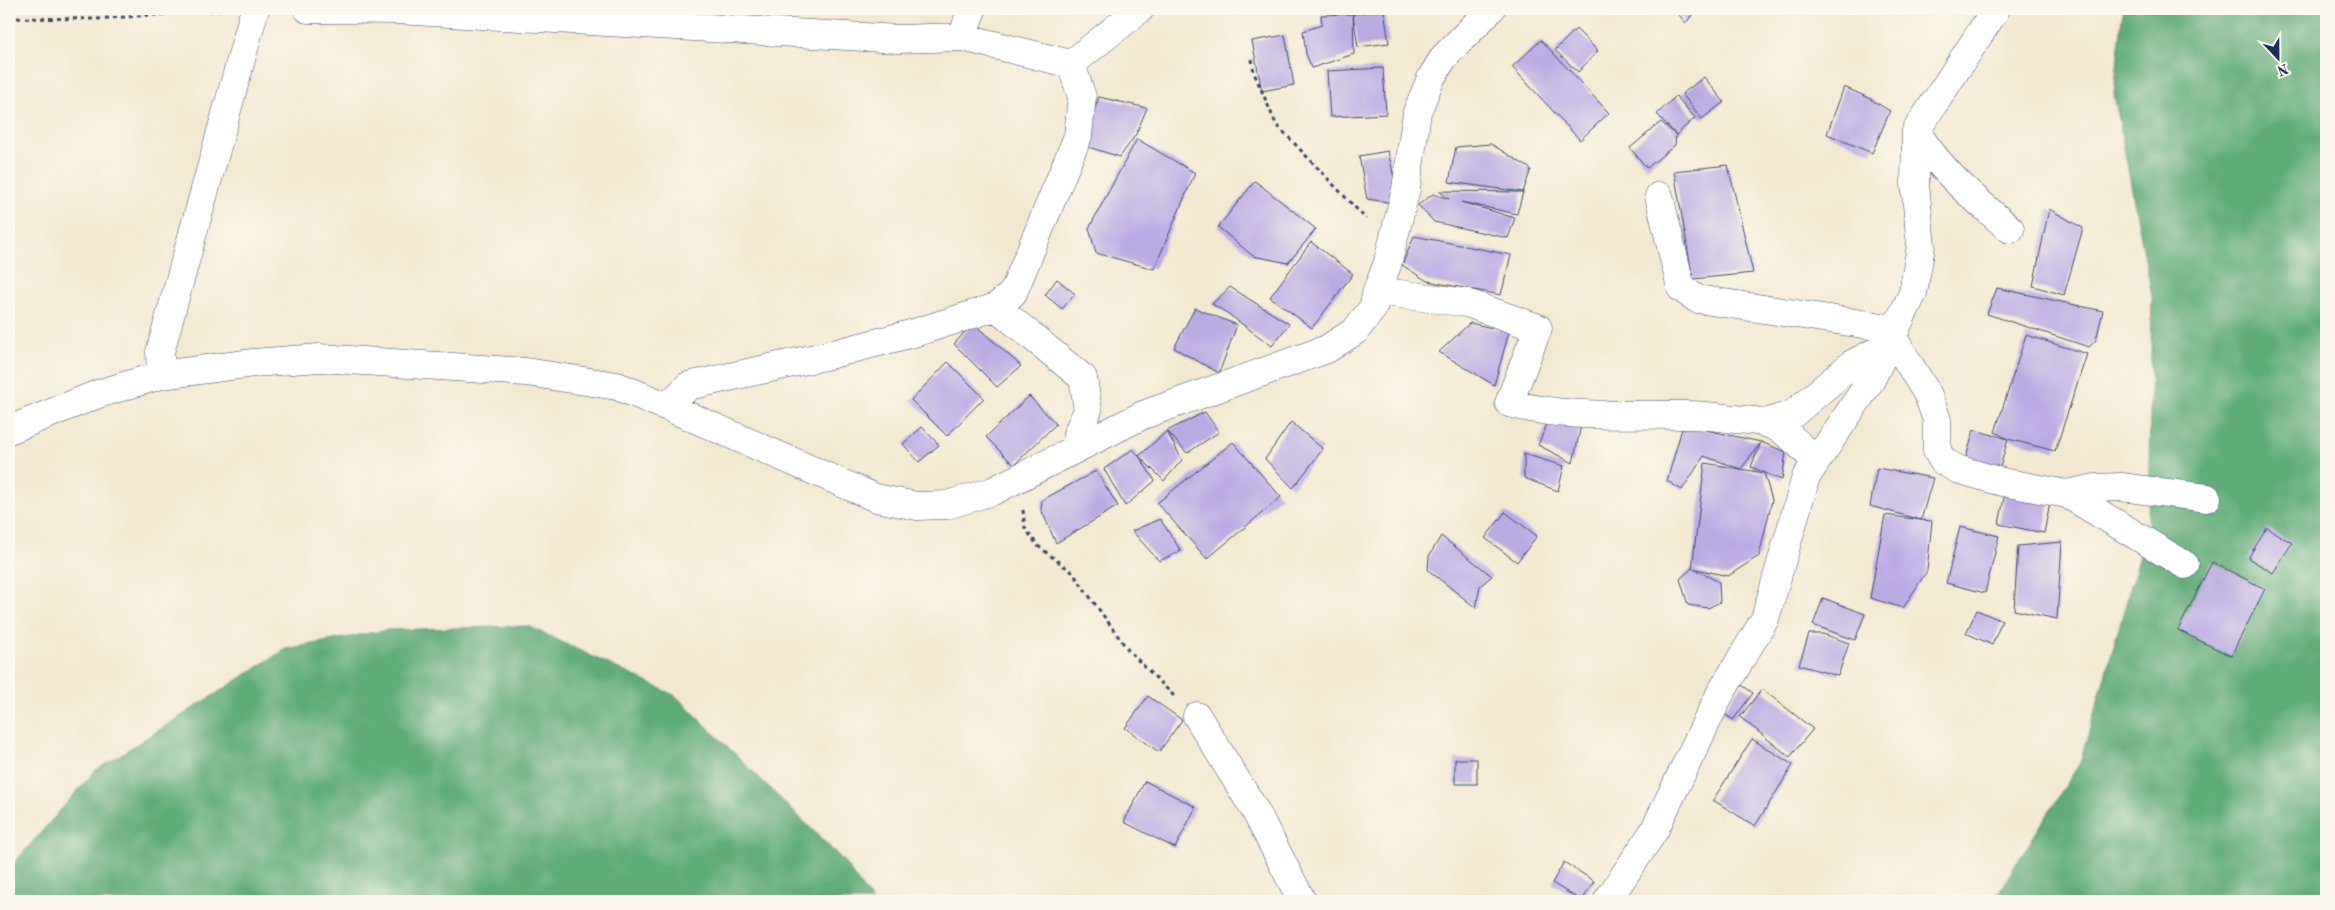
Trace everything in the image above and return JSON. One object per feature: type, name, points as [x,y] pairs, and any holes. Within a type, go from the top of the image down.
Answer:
[{"type":"street","points":[[161,375],[160,352],[255,9]]},
{"type":"street","points":[[308,9],[397,10],[898,39],[962,38],[1071,64]]},
{"type":"street","points":[[962,38],[972,9]]},
{"type":"street","points":[[1071,64],[1140,9]]},
{"type":"street","points":[[9,430],[98,394],[161,375],[253,363],[319,358],[526,372],[617,386],[668,406],[876,498],[916,506],[947,505],[993,491],[1143,415],[1327,349],[1355,331],[1374,308],[1377,291],[1387,265],[1406,188],[1417,112],[1431,78],[1444,56],[1491,9]]},
{"type":"street","points":[[1607,901],[1654,831],[1720,694],[1766,619],[1806,477],[1871,380],[1913,293],[1921,246],[1915,184],[1916,131],[1996,9]]},
{"type":"street","points":[[668,406],[688,386],[828,355],[914,333],[996,307],[1013,293],[1078,136],[1082,97],[1071,64]]},
{"type":"street","points":[[1916,131],[1931,155],[1950,177],[2010,228]]},
{"type":"street","points":[[1659,196],[1681,288],[1697,299],[1892,337],[1928,395],[1937,420],[1937,451],[1943,461],[1958,469],[2002,482],[2067,494],[2185,565]]},
{"type":"street","points":[[1377,291],[1467,303],[1538,328],[1509,403],[1527,408],[1589,414],[1708,415],[1766,423],[1792,438],[1816,462]]},
{"type":"street","points":[[996,307],[1083,378],[1088,410],[1077,434],[1084,445]]},
{"type":"street","points":[[1766,423],[1793,414],[1852,364],[1892,337]]},
{"type":"street","points":[[2067,494],[2095,488],[2121,487],[2207,498]]},
{"type":"street","points":[[1197,716],[1256,812],[1302,901]]},
{"type":"path","points":[[9,18],[96,19],[224,10]]},
{"type":"path","points":[[1252,59],[1254,73],[1276,124],[1371,225]]},
{"type":"path","points":[[1022,505],[1026,528],[1038,546],[1072,572],[1128,650],[1158,682],[1197,716]]},
{"type":"green space","points":[[2123,9],[2326,9],[2326,901],[1993,901],[2080,763],[2148,527],[2152,296],[2114,94]]},
{"type":"green space","points":[[528,626],[676,696],[841,858],[872,901],[9,901],[9,869],[95,771],[286,649],[387,630]]},
{"type":"building","points":[[1674,9],[1696,9],[1686,23]]},
{"type":"building","points":[[1384,10],[1389,43],[1358,47],[1353,14]]},
{"type":"building","points":[[1353,14],[1354,54],[1312,68],[1306,54],[1303,31],[1322,25],[1321,15]]},
{"type":"building","points":[[1576,29],[1598,51],[1578,72],[1555,50]]},
{"type":"building","points":[[1285,35],[1294,85],[1262,91],[1252,41]]},
{"type":"building","points":[[1541,40],[1609,113],[1580,140],[1512,67]]},
{"type":"building","points":[[1383,68],[1386,114],[1330,117],[1327,71]]},
{"type":"building","points":[[1704,77],[1724,102],[1702,119],[1682,94]]},
{"type":"building","points":[[1844,87],[1867,97],[1890,111],[1872,153],[1827,134]]},
{"type":"building","points":[[1676,96],[1695,118],[1676,135],[1657,114]]},
{"type":"building","points":[[1099,97],[1147,108],[1136,134],[1120,157],[1082,145]]},
{"type":"building","points":[[1661,122],[1676,135],[1675,145],[1647,168],[1630,148]]},
{"type":"building","points":[[1137,139],[1195,173],[1154,269],[1096,253],[1089,228]]},
{"type":"building","points":[[1491,144],[1531,169],[1523,192],[1449,182],[1456,147]]},
{"type":"building","points":[[1388,151],[1400,204],[1367,199],[1359,156]]},
{"type":"building","points":[[1728,165],[1753,273],[1693,279],[1674,171]]},
{"type":"building","points":[[1255,181],[1316,229],[1288,263],[1253,256],[1218,227]]},
{"type":"building","points":[[1439,191],[1523,192],[1517,214],[1461,202],[1515,218],[1508,238],[1434,222],[1418,205],[1433,194],[1449,199]]},
{"type":"building","points":[[2049,209],[2083,228],[2064,295],[2033,286]]},
{"type":"building","points":[[1414,236],[1511,255],[1501,295],[1427,281],[1402,265]]},
{"type":"building","points":[[1311,242],[1353,274],[1312,328],[1270,297]]},
{"type":"building","points":[[1057,279],[1075,294],[1062,309],[1045,295]]},
{"type":"building","points":[[1230,287],[1289,324],[1272,346],[1212,304]]},
{"type":"building","points":[[1997,288],[2103,311],[2096,340],[2089,347],[1987,314]]},
{"type":"building","points":[[1195,308],[1237,325],[1219,373],[1174,348]]},
{"type":"building","points":[[973,323],[1021,366],[997,387],[954,344]]},
{"type":"building","points":[[1470,323],[1509,332],[1494,385],[1439,352]]},
{"type":"building","points":[[2026,335],[2087,354],[2055,451],[2008,439],[1995,432]]},
{"type":"building","points":[[948,362],[984,398],[947,436],[911,400]]},
{"type":"building","points":[[1029,396],[1056,424],[1014,465],[986,437]]},
{"type":"building","points":[[1205,412],[1219,432],[1187,453],[1167,431]]},
{"type":"building","points":[[1551,415],[1581,425],[1573,463],[1538,445]]},
{"type":"building","points":[[1291,422],[1323,449],[1293,488],[1265,459]]},
{"type":"building","points":[[1683,425],[1761,442],[1741,469],[1704,456],[1682,490],[1667,481]]},
{"type":"building","points":[[922,427],[939,445],[919,462],[903,444]]},
{"type":"building","points":[[1974,430],[2008,439],[1999,471],[1965,461]]},
{"type":"building","points":[[1167,431],[1182,460],[1164,481],[1139,456]]},
{"type":"building","points":[[1233,442],[1281,497],[1207,559],[1157,503]]},
{"type":"building","points":[[1761,442],[1786,452],[1782,480],[1751,467]]},
{"type":"building","points":[[1133,449],[1155,481],[1125,506],[1104,469]]},
{"type":"building","points":[[1524,454],[1564,466],[1558,491],[1524,478]]},
{"type":"building","points":[[1705,463],[1764,473],[1772,500],[1759,556],[1728,576],[1692,568]]},
{"type":"building","points":[[1877,468],[1933,478],[1921,520],[1870,506]]},
{"type":"building","points":[[1096,471],[1118,506],[1056,543],[1041,509],[1042,500]]},
{"type":"building","points":[[2005,493],[2050,502],[2044,533],[1999,524]]},
{"type":"building","points":[[1505,512],[1537,536],[1517,562],[1485,538]]},
{"type":"building","points":[[1885,515],[1932,521],[1927,571],[1903,608],[1870,598]]},
{"type":"building","points":[[1160,519],[1181,551],[1159,561],[1132,531]]},
{"type":"building","points":[[1960,527],[1999,536],[1985,593],[1946,583]]},
{"type":"building","points":[[2267,528],[2292,543],[2273,573],[2248,558]]},
{"type":"building","points":[[1441,536],[1492,576],[1480,586],[1476,608],[1428,570],[1429,556]]},
{"type":"building","points":[[2062,542],[2057,619],[2014,610],[2018,546]]},
{"type":"building","points":[[2212,562],[2265,589],[2231,656],[2178,630]]},
{"type":"building","points":[[1692,568],[1719,582],[1720,602],[1708,608],[1688,605],[1680,579]]},
{"type":"building","points":[[1823,598],[1865,614],[1855,640],[1813,625]]},
{"type":"building","points":[[1977,610],[2002,621],[1992,645],[1966,633]]},
{"type":"building","points":[[1809,634],[1823,634],[1849,643],[1838,676],[1799,665]]},
{"type":"building","points":[[1742,685],[1753,693],[1733,720],[1722,712]]},
{"type":"building","points":[[1762,689],[1813,729],[1790,757],[1740,717]]},
{"type":"building","points":[[1148,696],[1182,720],[1159,752],[1125,728]]},
{"type":"building","points":[[1752,739],[1793,765],[1755,826],[1713,800]]},
{"type":"building","points":[[1455,759],[1477,759],[1477,784],[1455,784]]},
{"type":"building","points":[[1145,781],[1196,807],[1175,848],[1124,822]]},
{"type":"building","points":[[1564,862],[1594,881],[1582,901],[1552,883]]}]
